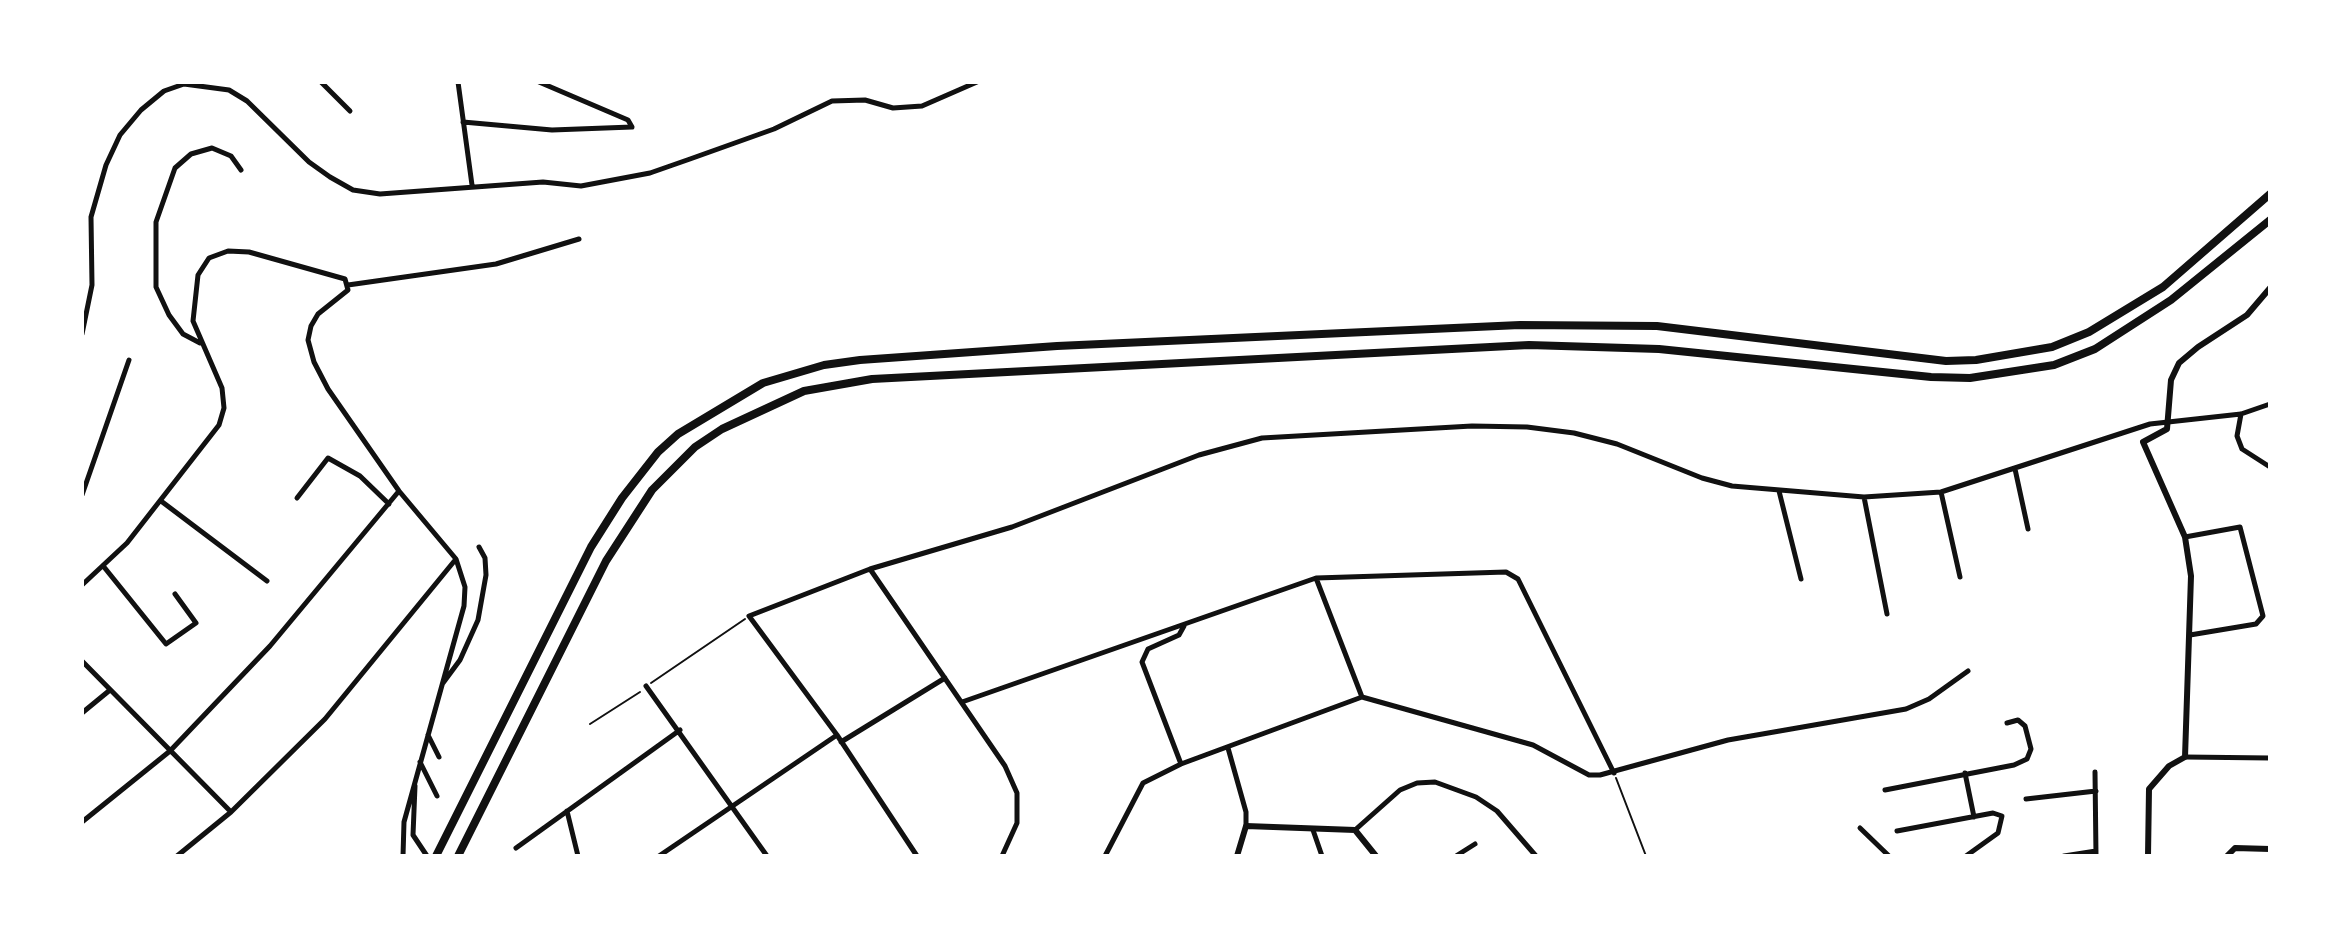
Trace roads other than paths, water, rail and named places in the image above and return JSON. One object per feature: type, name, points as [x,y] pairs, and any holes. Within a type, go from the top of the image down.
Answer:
[{"type":"highway","points":[[436,856],[570,588],[622,498],[658,452],[678,434],[763,383],[824,365],[875,359],[1057,346],[1520,325],[1657,326],[1946,361],[1976,360],[2052,347],[2089,332],[2163,287],[2270,194]]},
{"type":"highway","points":[[458,856],[606,561],[652,490],[695,447],[722,429],[792,395],[872,379],[1529,345],[1659,349],[1931,377],[1986,376],[2054,365],[2095,349],[2171,300],[2270,220]]},
{"type":"street","points":[[321,82],[350,111]]},
{"type":"street","points":[[458,82],[472,185]]},
{"type":"street","points":[[463,122],[552,130],[632,127],[628,120],[539,82]]},
{"type":"street","points":[[82,334],[92,285],[91,217],[106,165],[120,135],[141,110],[164,91],[184,84],[229,90],[247,101],[309,162],[353,190],[380,194],[543,182],[581,186],[650,173],[774,129],[832,101],[865,100],[893,108],[922,106],[977,82]]},
{"type":"street","points":[[201,343],[183,334],[169,315],[156,287],[156,222],[175,168],[191,154],[212,148],[231,156],[241,170]]},
{"type":"street","points":[[348,285],[496,264],[579,239]]},
{"type":"street","points":[[82,585],[104,567],[161,501],[219,425],[224,408],[222,388],[193,321],[198,275],[209,258],[228,251],[249,252],[339,275],[348,285]]},
{"type":"street","points":[[348,285],[343,296],[318,314],[308,340],[328,389],[399,491],[456,559],[464,578],[464,606],[404,822],[403,856]]},
{"type":"street","points":[[2185,757],[2191,576],[2185,537],[2143,447],[2146,438],[2167,429],[2171,380],[2179,363],[2247,315],[2270,288]]},
{"type":"street","points":[[82,495],[129,360]]},
{"type":"street","points":[[917,856],[837,735],[749,616],[870,569],[1012,527],[1199,455],[1262,438],[1472,426],[1527,427],[1617,444],[1702,478],[1779,491],[1864,497],[1941,492],[2167,421],[2241,414],[2270,404]]},
{"type":"street","points":[[2241,414],[2237,436],[2242,449],[2270,467]]},
{"type":"street","points":[[297,498],[328,458],[360,476],[389,504]]},
{"type":"street","points":[[2015,469],[2028,529]]},
{"type":"street","points":[[82,822],[170,751],[270,646],[399,491]]},
{"type":"street","points":[[1779,491],[1801,579]]},
{"type":"street","points":[[1941,492],[1960,577]]},
{"type":"street","points":[[1864,497],[1887,614]]},
{"type":"street","points":[[161,501],[267,581]]},
{"type":"street","points":[[2185,537],[2240,527],[2263,616],[2256,624],[2190,635]]},
{"type":"street","points":[[442,683],[452,673],[478,620],[486,575],[485,558],[479,547]]},
{"type":"street","points":[[177,856],[231,812],[325,719],[456,559]]},
{"type":"street","points":[[104,567],[166,644],[196,623],[175,594]]},
{"type":"street","points":[[870,569],[1005,766],[1017,793],[1017,823],[1002,856]]},
{"type":"street","points":[[962,702],[1316,578],[1513,573],[1614,773]]},
{"type":"street","points":[[1316,578],[1362,697]]},
{"type":"street","points":[[1181,764],[1142,662],[1148,649],[1179,635],[1185,625]]},
{"type":"street","points":[[82,661],[231,812]]},
{"type":"street","points":[[1105,856],[1138,787],[1181,764],[1362,697],[1533,745],[1589,775],[1614,773],[1728,740],[1906,709],[1929,699],[1968,671]]},
{"type":"street","points":[[841,742],[945,678]]},
{"type":"street","points":[[646,686],[733,804],[767,856]]},
{"type":"street","points":[[82,713],[110,690]]},
{"type":"street","points":[[1885,790],[2014,765],[2027,759],[2031,749],[2025,726],[2018,720],[2007,723]]},
{"type":"street","points":[[516,848],[680,730]]},
{"type":"street","points":[[427,734],[439,757]]},
{"type":"street","points":[[659,856],[669,853],[733,804],[837,735]]},
{"type":"street","points":[[1228,748],[1246,812],[1246,826],[1237,856]]},
{"type":"street","points":[[2148,856],[2149,789],[2162,772],[2185,757],[2270,758]]},
{"type":"street","points":[[419,762],[437,796]]},
{"type":"street","points":[[2064,856],[2096,853],[2095,772]]},
{"type":"street","points":[[1965,773],[1974,817]]},
{"type":"street","points":[[414,782],[413,835],[427,856]]},
{"type":"street","points":[[1246,826],[1355,830],[1400,790],[1417,783],[1435,782],[1476,797],[1497,811],[1536,856]]},
{"type":"street","points":[[2026,799],[2096,791]]},
{"type":"street","points":[[567,811],[578,856]]},
{"type":"street","points":[[1897,831],[1974,817],[2002,816],[1998,833],[1966,856]]},
{"type":"street","points":[[1860,828],[1889,856]]},
{"type":"street","points":[[1313,830],[1322,856]]},
{"type":"street","points":[[1355,830],[1376,856]]},
{"type":"street","points":[[1456,856],[1475,844]]},
{"type":"street","points":[[2227,856],[2235,852],[2270,849]]}]
